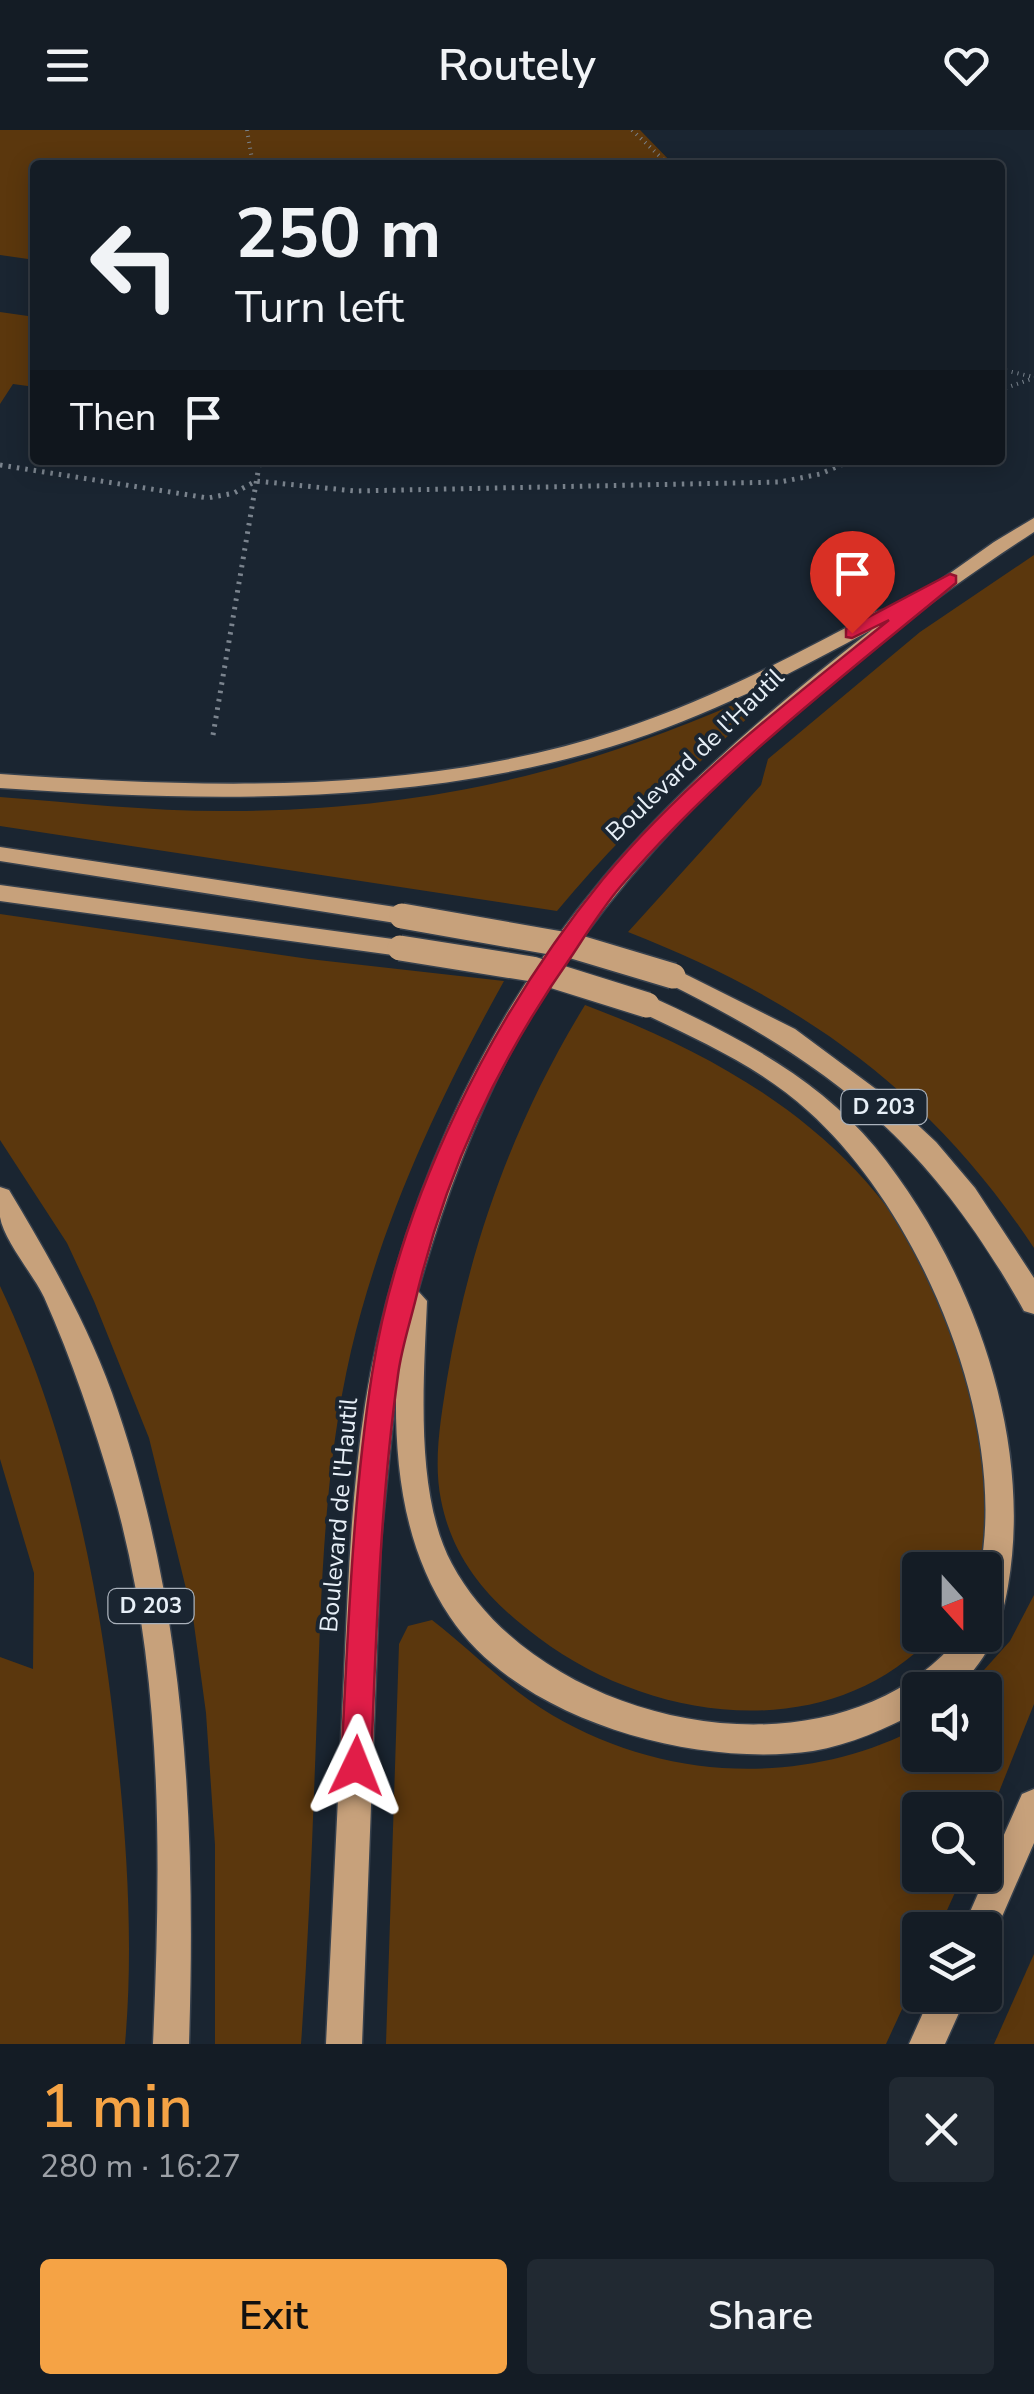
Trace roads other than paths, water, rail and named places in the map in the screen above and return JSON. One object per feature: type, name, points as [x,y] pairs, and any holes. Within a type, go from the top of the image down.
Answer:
[{"type":"main road","name":"Boulevard de l'Hautil","points":[[344,2044],[370,1495],[385,1372],[415,1251],[434,1194],[486,1071],[558,954],[610,884],[668,822],[758,736],[950,579],[1034,524]]},
{"type":"main road","points":[[986,554],[1034,543]]},
{"type":"main road","points":[[0,782],[124,791],[272,792],[382,784],[523,762],[585,747],[685,713],[776,673],[950,579]]},
{"type":"main road","name":"D 203","points":[[0,854],[548,938],[598,950],[673,976],[788,1033],[887,1110],[969,1197],[997,1235],[1034,1303]]},
{"type":"main road","name":"D 203","points":[[0,893],[532,970],[605,989],[647,1005],[739,1050],[815,1102],[881,1166],[933,1231],[957,1270],[1004,1384],[1018,1462],[1017,1541],[1002,1592]]},
{"type":"main road","name":"D 203","points":[[0,1197],[39,1264],[79,1348],[109,1428],[134,1520],[165,1703],[172,1828],[171,2044]]},
{"type":"main road","points":[[415,1251],[409,1381],[424,1530],[452,1596],[502,1650],[535,1674],[615,1714],[655,1726],[736,1740],[812,1736],[847,1727],[902,1702]]},
{"type":"main road","points":[[951,1672],[967,1652]]},
{"type":"main road","points":[[987,1912],[1034,1805]]},
{"type":"main road","points":[[926,2044],[941,2012]]}]
